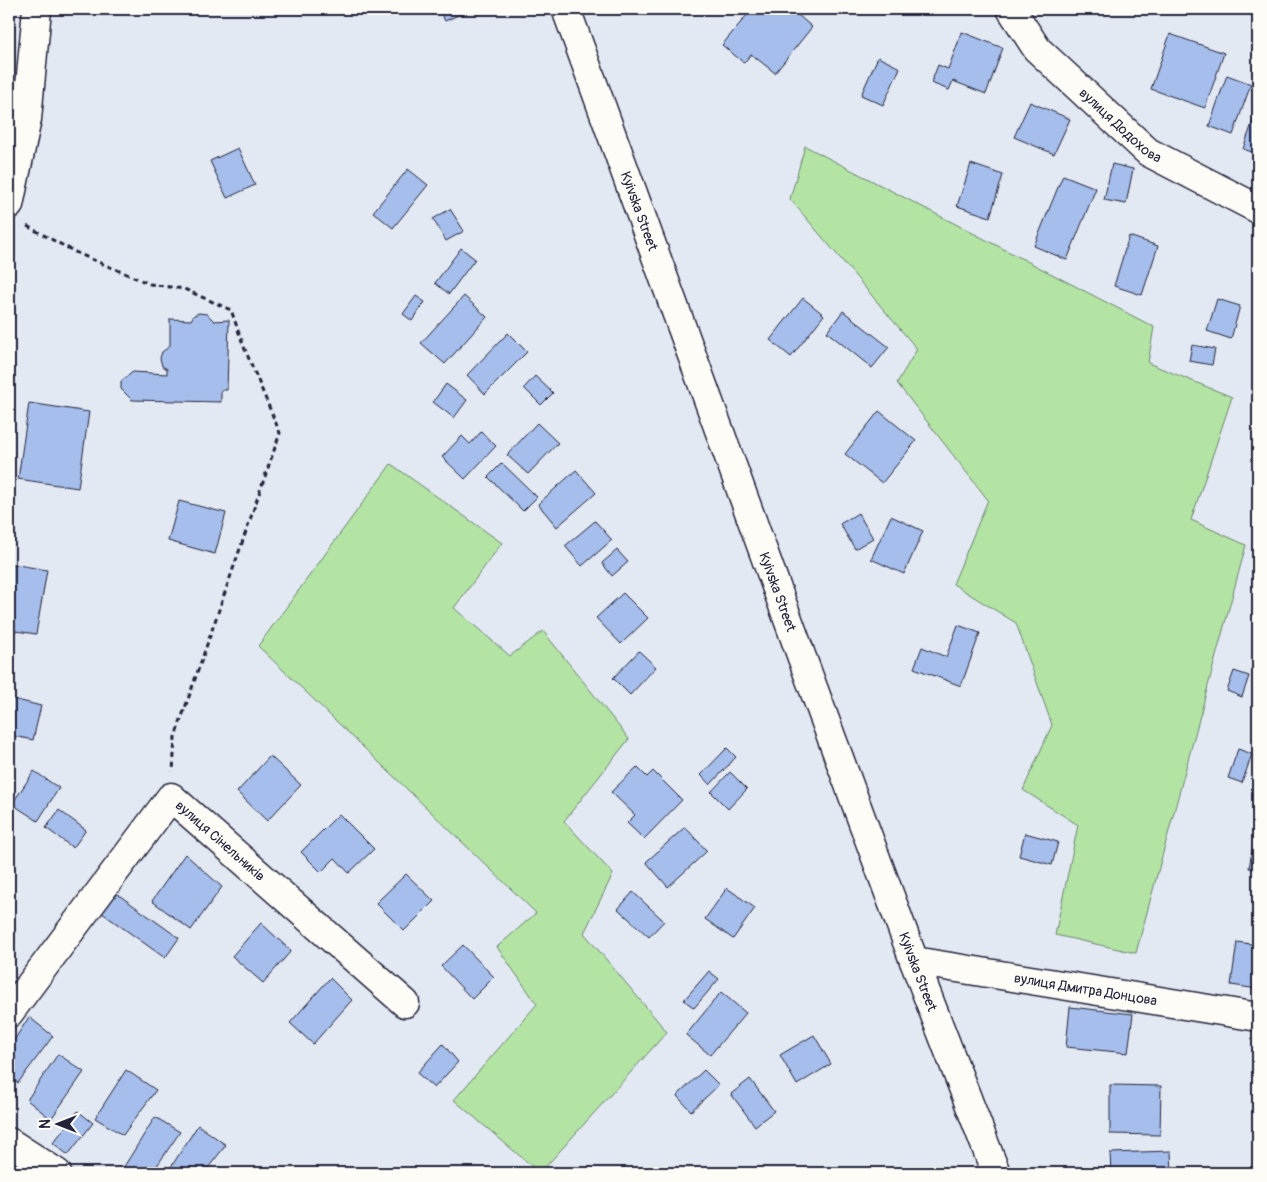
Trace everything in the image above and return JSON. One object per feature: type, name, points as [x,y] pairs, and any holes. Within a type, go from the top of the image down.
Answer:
[{"type":"street","points":[[17,216],[37,9]]},
{"type":"street","name":"Kyivska Street","points":[[566,9],[800,655],[914,961],[996,1173]]},
{"type":"street","name":"вулиця Додохова","points":[[1011,9],[1037,49],[1148,152],[1258,209]]},
{"type":"street","name":"вулиця Сінельників","points":[[9,1014],[171,797],[405,1003]]},
{"type":"street","name":"вулиця Дмитра Донцова","points":[[914,961],[1258,1017]]},
{"type":"street","points":[[9,1142],[57,1173]]},
{"type":"path","points":[[17,216],[77,254],[150,284],[184,289],[231,310],[244,347],[280,433],[175,737],[171,797]]},
{"type":"green space","points":[[805,146],[1154,327],[1148,363],[1232,397],[1191,520],[1246,545],[1136,953],[1055,935],[1078,825],[1023,790],[1052,725],[1016,623],[953,584],[988,500],[897,383],[917,349],[790,199]]},
{"type":"green space","points":[[391,464],[502,543],[454,608],[510,656],[543,631],[629,739],[564,821],[613,874],[584,933],[667,1032],[540,1173],[454,1100],[537,1004],[497,947],[536,913],[258,646]]},
{"type":"building","points":[[439,9],[472,9],[445,21]]},
{"type":"building","points":[[752,9],[791,9],[812,27],[775,73],[751,54],[744,63],[722,45]]},
{"type":"building","points":[[962,32],[1003,48],[986,94],[953,81],[949,90],[931,83],[938,65],[948,69]]},
{"type":"building","points":[[1170,34],[1224,53],[1205,108],[1151,89]]},
{"type":"building","points":[[878,57],[900,68],[883,105],[861,95]]},
{"type":"building","points":[[1227,75],[1251,84],[1233,135],[1209,126]]},
{"type":"building","points":[[1030,102],[1070,119],[1054,154],[1014,137]]},
{"type":"building","points":[[1258,107],[1258,154],[1243,149]]},
{"type":"building","points":[[238,148],[255,185],[227,198],[210,161]]},
{"type":"building","points":[[971,164],[1003,175],[990,217],[957,206]]},
{"type":"building","points":[[1112,164],[1133,169],[1126,204],[1104,200]]},
{"type":"building","points":[[408,169],[428,185],[393,228],[373,212]]},
{"type":"building","points":[[1063,175],[1096,188],[1067,260],[1034,246]]},
{"type":"building","points":[[450,209],[464,231],[446,241],[433,219]]},
{"type":"building","points":[[1129,236],[1158,246],[1142,295],[1114,286]]},
{"type":"building","points":[[461,248],[475,259],[449,294],[435,283]]},
{"type":"building","points":[[416,296],[425,302],[412,321],[403,314]]},
{"type":"building","points":[[464,296],[487,317],[445,364],[421,343]]},
{"type":"building","points":[[803,298],[824,315],[791,357],[770,340]]},
{"type":"building","points":[[1217,299],[1240,306],[1231,339],[1207,331]]},
{"type":"building","points":[[843,311],[889,347],[872,368],[827,332]]},
{"type":"building","points":[[199,313],[207,314],[214,321],[229,320],[227,390],[221,390],[221,402],[132,400],[121,389],[121,381],[133,372],[167,374],[167,369],[162,366],[160,358],[162,352],[170,346],[170,319],[191,320],[194,315]]},
{"type":"building","points":[[508,333],[527,352],[485,394],[467,375]]},
{"type":"building","points":[[1192,345],[1215,349],[1212,365],[1189,361]]},
{"type":"building","points":[[535,376],[553,393],[541,405],[524,388]]},
{"type":"building","points":[[446,384],[467,400],[454,418],[433,402]]},
{"type":"building","points":[[29,403],[89,412],[78,488],[18,479]]},
{"type":"building","points":[[879,411],[916,441],[882,483],[845,454]]},
{"type":"building","points":[[537,423],[558,443],[528,474],[507,455]]},
{"type":"building","points":[[481,432],[496,446],[465,479],[442,457],[462,436],[470,444]]},
{"type":"building","points":[[502,463],[537,497],[523,511],[488,477]]},
{"type":"building","points":[[576,470],[596,493],[557,527],[538,504]]},
{"type":"building","points":[[179,501],[226,513],[215,554],[168,541]]},
{"type":"building","points":[[858,513],[873,538],[855,549],[840,524]]},
{"type":"building","points":[[891,516],[923,531],[904,574],[871,559]]},
{"type":"building","points":[[595,521],[612,540],[582,566],[565,546]]},
{"type":"building","points":[[617,550],[628,562],[612,576],[602,563]]},
{"type":"building","points":[[12,564],[47,570],[36,634],[9,630],[9,584]]},
{"type":"building","points":[[623,593],[648,618],[621,644],[596,618]]},
{"type":"building","points":[[958,625],[980,633],[961,686],[914,668],[922,647],[946,657]]},
{"type":"building","points":[[639,651],[656,667],[630,695],[613,678]]},
{"type":"building","points":[[1234,671],[1249,676],[1242,697],[1227,691]]},
{"type":"building","points":[[9,698],[41,706],[33,740],[9,735]]},
{"type":"building","points":[[727,748],[736,757],[710,785],[701,775]]},
{"type":"building","points":[[1238,749],[1252,754],[1242,783],[1228,778]]},
{"type":"building","points":[[270,756],[301,785],[267,821],[237,792]]},
{"type":"building","points":[[637,767],[647,777],[653,771],[682,800],[644,839],[627,823],[635,815],[611,792]]},
{"type":"building","points":[[34,771],[59,788],[38,821],[12,804]]},
{"type":"building","points":[[730,772],[747,789],[728,809],[711,792]]},
{"type":"building","points":[[59,810],[86,830],[73,848],[46,828]]},
{"type":"building","points":[[339,814],[374,849],[349,873],[335,858],[321,872],[301,852]]},
{"type":"building","points":[[685,827],[707,851],[668,887],[646,862]]},
{"type":"building","points":[[1025,833],[1058,842],[1052,865],[1019,856]]},
{"type":"building","points":[[1254,840],[1258,840],[1258,869],[1249,868]]},
{"type":"building","points":[[185,854],[222,887],[191,930],[152,901]]},
{"type":"building","points":[[406,874],[434,901],[404,931],[376,903]]},
{"type":"building","points":[[109,888],[179,938],[165,958],[95,908]]},
{"type":"building","points":[[727,888],[755,908],[733,939],[705,919]]},
{"type":"building","points":[[633,892],[664,921],[649,937],[618,909]]},
{"type":"building","points":[[261,923],[291,951],[263,983],[232,956]]},
{"type":"building","points":[[1237,942],[1258,945],[1258,989],[1231,985]]},
{"type":"building","points":[[463,945],[494,977],[472,999],[441,966]]},
{"type":"building","points":[[709,971],[719,979],[694,1008],[684,1000]]},
{"type":"building","points":[[330,978],[352,1000],[313,1044],[290,1023]]},
{"type":"building","points":[[721,992],[746,1013],[710,1055],[686,1035]]},
{"type":"building","points":[[1070,1007],[1133,1014],[1128,1053],[1066,1047]]},
{"type":"building","points":[[29,1017],[53,1036],[18,1083],[9,1078],[9,1048]]},
{"type":"building","points":[[814,1035],[831,1064],[797,1085],[780,1055]]},
{"type":"building","points":[[443,1044],[458,1062],[434,1088],[417,1073]]},
{"type":"building","points":[[58,1054],[84,1072],[51,1119],[27,1100]]},
{"type":"building","points":[[126,1070],[156,1090],[123,1135],[95,1118]]},
{"type":"building","points":[[704,1070],[719,1085],[691,1111],[677,1096]]},
{"type":"building","points":[[750,1079],[774,1111],[755,1126],[731,1094]]},
{"type":"building","points":[[1110,1085],[1161,1086],[1160,1135],[1110,1134]]},
{"type":"building","points":[[78,1111],[93,1123],[68,1155],[53,1143]]},
{"type":"building","points":[[155,1117],[180,1132],[152,1173],[120,1173]]},
{"type":"building","points":[[198,1125],[226,1145],[204,1173],[179,1173],[171,1167]]},
{"type":"building","points":[[1171,1151],[1172,1173],[1111,1173],[1110,1153]]}]
